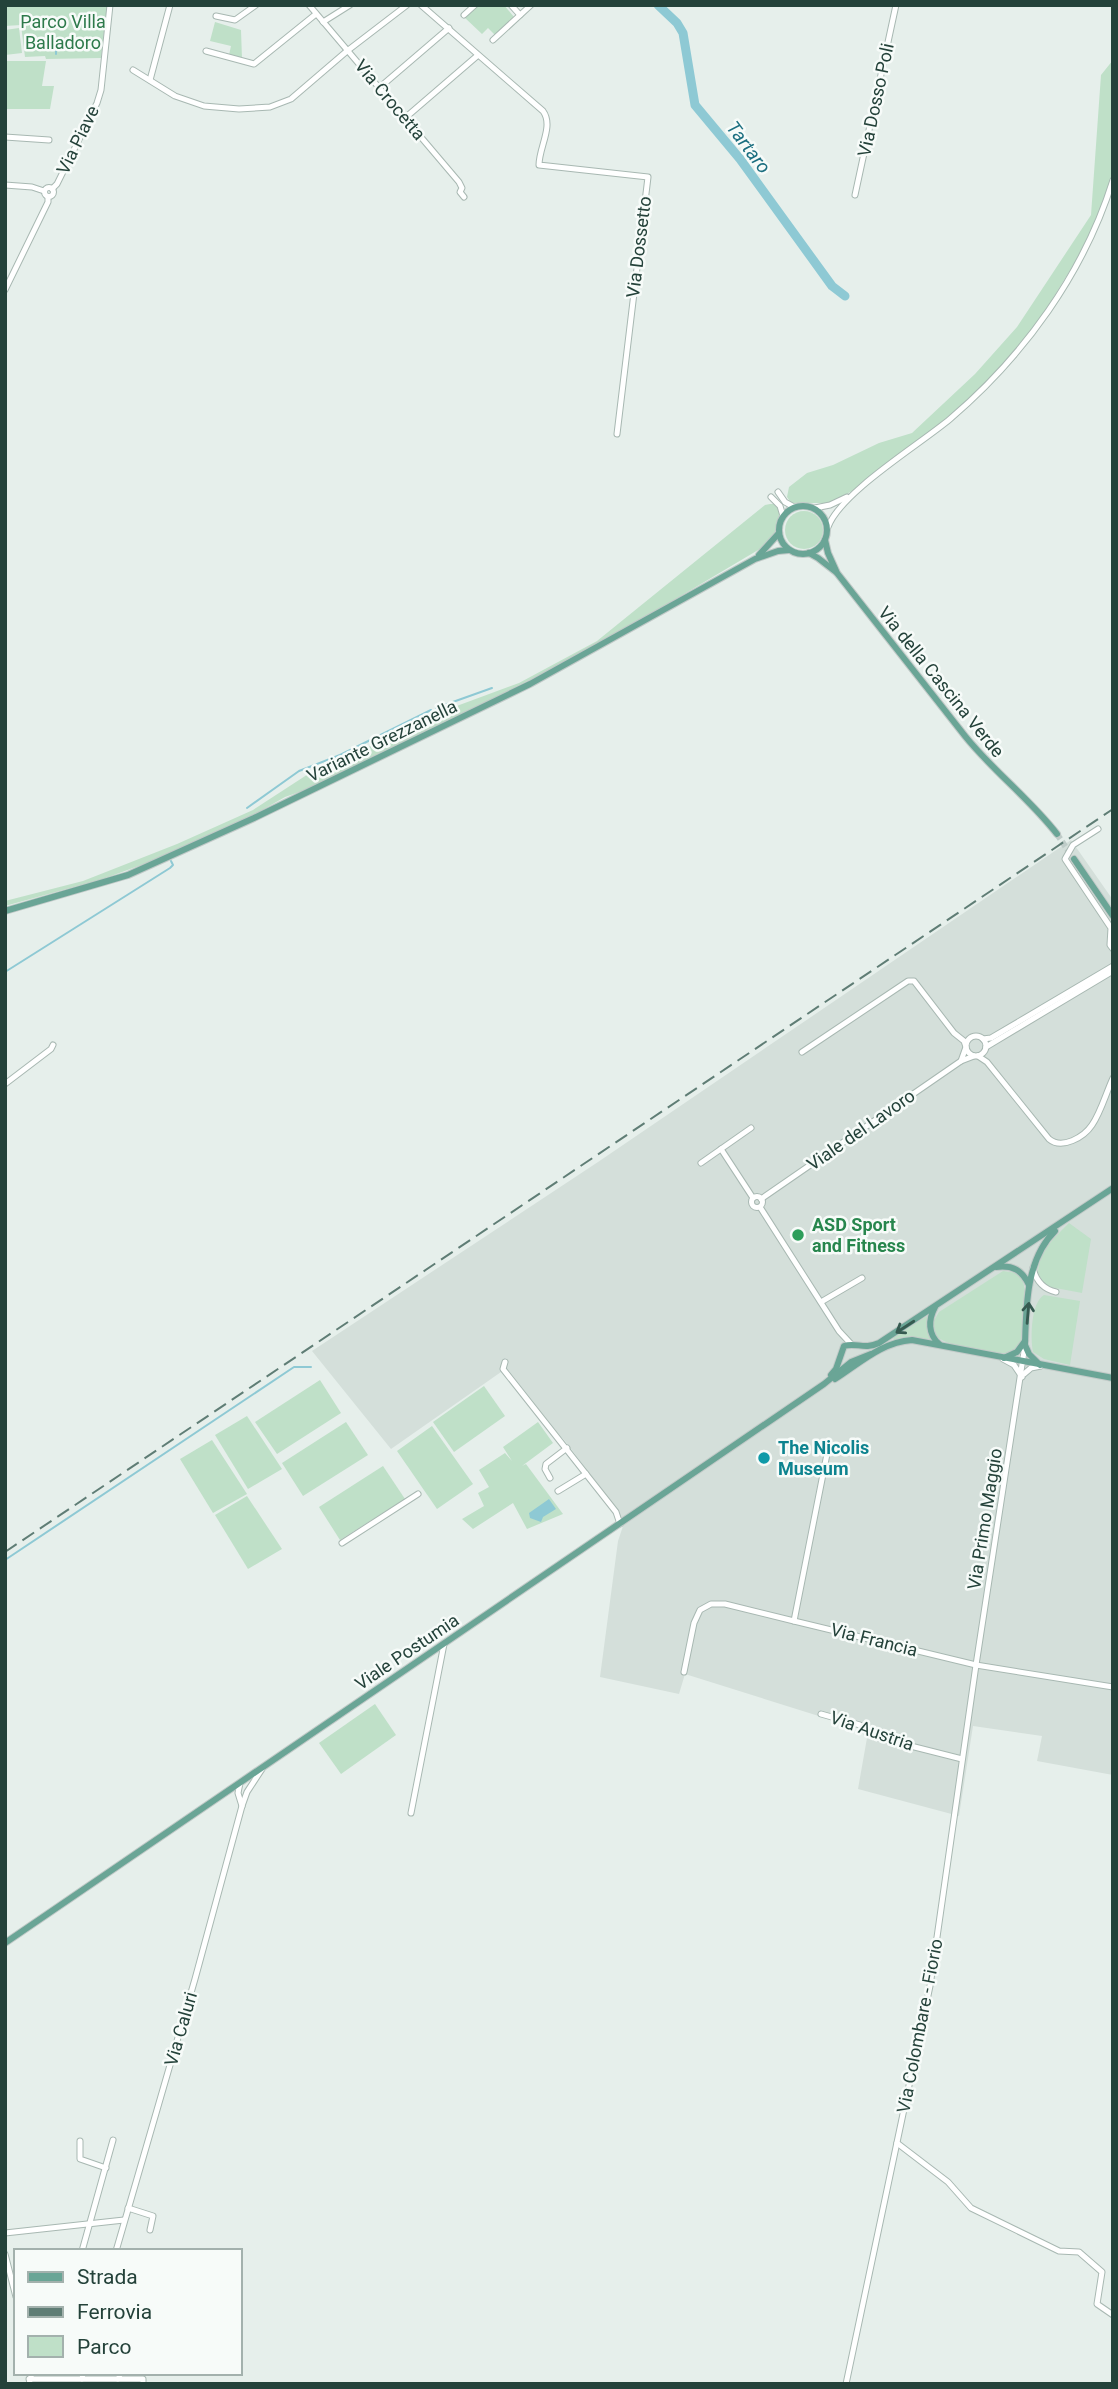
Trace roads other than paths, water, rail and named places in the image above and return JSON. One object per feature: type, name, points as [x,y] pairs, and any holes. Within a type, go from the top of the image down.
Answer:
[{"type":"main road","points":[[783,516],[794,507],[802,505],[815,508],[824,516],[828,527],[825,540],[819,549],[809,554]]},
{"type":"main road","name":"Variante Grezzanella","points":[[755,559],[779,533],[783,516]]},
{"type":"main road","points":[[779,533],[789,550]]},
{"type":"main road","points":[[825,540],[837,573]]},
{"type":"main road","name":"Variante Grezzanella","points":[[5,911],[128,875],[265,813],[530,684],[755,559],[778,551],[809,554]]},
{"type":"main road","points":[[809,554],[837,573]]},
{"type":"main road","name":"Via della Cascina Verde","points":[[837,573],[982,758],[1039,812],[1057,834]]},
{"type":"main road","points":[[1074,859],[1113,916]]},
{"type":"main road","points":[[854,1345],[859,1353],[854,1360],[845,1361],[842,1352],[854,1345],[867,1348],[879,1343],[1113,1188]]},
{"type":"main road","name":"Via Primo Maggio","points":[[1025,1342],[1033,1268],[1043,1243],[1068,1218]]},
{"type":"main road","points":[[995,1268],[1010,1266],[1019,1270],[1030,1287]]},
{"type":"main road","points":[[937,1306],[930,1317],[930,1328],[935,1340],[942,1346]]},
{"type":"main road","points":[[872,1354],[901,1341],[925,1342],[1113,1378]]},
{"type":"main road","points":[[1003,1359],[1017,1352],[1025,1342]]},
{"type":"main road","points":[[1025,1342],[1029,1354],[1041,1366]]},
{"type":"main road","name":"Viale Postumia","points":[[824,1384],[836,1369],[842,1352]]},
{"type":"main road","name":"Viale Postumia","points":[[824,1384],[834,1381],[872,1354]]},
{"type":"main road","name":"Viale Postumia","points":[[5,1943],[824,1384],[854,1360],[872,1354]]},
{"type":"street","name":"Via Piave","points":[[46,194],[52,195],[52,189],[57,184],[97,103],[101,90],[110,5]]},
{"type":"street","points":[[150,80],[170,5]]},
{"type":"street","points":[[216,16],[235,20],[256,5]]},
{"type":"street","name":"Via Crocetta","points":[[309,5],[459,181],[462,188],[460,192],[464,197]]},
{"type":"street","points":[[323,22],[350,5]]},
{"type":"street","points":[[133,70],[175,96],[204,106],[239,109],[270,107],[291,99],[407,5]]},
{"type":"street","name":"Via Dossetto","points":[[421,5],[543,111],[547,117],[539,164],[648,177],[617,433]]},
{"type":"street","points":[[464,15],[475,5]]},
{"type":"street","points":[[511,5],[520,15]]},
{"type":"street","points":[[493,40],[531,5]]},
{"type":"street","name":"Via Dosso Poli","points":[[855,195],[896,5]]},
{"type":"street","points":[[206,51],[254,64],[316,14]]},
{"type":"street","points":[[379,88],[449,28]]},
{"type":"street","points":[[405,118],[477,56]]},
{"type":"street","points":[[5,137],[49,140]]},
{"type":"street","points":[[828,527],[835,512],[853,494],[962,408],[993,380],[1018,351],[1044,318],[1066,283],[1097,223],[1113,180]]},
{"type":"street","points":[[5,185],[32,187],[46,194],[48,202],[5,290]]},
{"type":"street","points":[[778,492],[785,502],[794,507]]},
{"type":"street","points":[[815,508],[830,505],[853,494]]},
{"type":"street","points":[[771,497],[780,506],[783,516]]},
{"type":"street","points":[[1098,829],[1073,845],[1065,859],[1111,928],[1110,945],[1113,949]]},
{"type":"street","points":[[958,1037],[991,1038],[1113,969]]},
{"type":"street","points":[[976,1056],[1113,969]]},
{"type":"street","points":[[802,1052],[908,981],[914,981],[964,1041],[968,1053],[987,1062],[1049,1139],[1060,1145],[1090,1128],[1113,1078]]},
{"type":"street","points":[[961,1061],[970,1038]]},
{"type":"street","points":[[983,1039],[987,1062]]},
{"type":"street","points":[[5,1084],[53,1045]]},
{"type":"street","name":"Viale del Lavoro","points":[[761,1199],[961,1061],[976,1056]]},
{"type":"street","points":[[701,1163],[751,1128]]},
{"type":"street","points":[[721,1149],[753,1198],[752,1205],[760,1207],[839,1331],[854,1345]]},
{"type":"street","points":[[753,1198],[761,1199],[760,1207]]},
{"type":"street","points":[[1033,1268],[1039,1282],[1056,1292]]},
{"type":"street","points":[[821,1302],[862,1278]]},
{"type":"street","points":[[839,1331],[842,1352]]},
{"type":"street","name":"Via Primo Maggio","points":[[976,1665],[1022,1377],[1025,1342]]},
{"type":"street","points":[[1003,1359],[1014,1365],[1022,1377],[1031,1368],[1041,1366]]},
{"type":"street","points":[[505,1362],[503,1369],[616,1512],[620,1524]]},
{"type":"street","points":[[550,1478],[545,1469],[546,1464],[567,1448]]},
{"type":"street","points":[[794,1620],[828,1449]]},
{"type":"street","points":[[558,1491],[586,1474]]},
{"type":"street","points":[[342,1543],[418,1494]]},
{"type":"street","name":"Via Francia","points":[[684,1672],[694,1623],[700,1610],[711,1604],[725,1604],[976,1665],[1113,1687]]},
{"type":"street","points":[[411,1813],[444,1644]]},
{"type":"street","name":"Via Colombare - Fiorio","points":[[846,2384],[930,1986],[976,1665]]},
{"type":"street","name":"Via Austria","points":[[821,1714],[860,1725],[879,1738],[962,1759]]},
{"type":"street","name":"Via Caluri","points":[[117,2249],[242,1806],[247,1792],[264,1767]]},
{"type":"street","points":[[240,1783],[246,1787],[247,1792]]},
{"type":"street","points":[[240,1783],[239,1799],[242,1806]]},
{"type":"street","points":[[220,1796],[231,1794],[239,1799]]},
{"type":"street","points":[[83,2249],[113,2140]]},
{"type":"street","points":[[80,2141],[80,2159],[106,2168]]},
{"type":"street","points":[[897,2143],[948,2182],[971,2208],[1059,2251],[1079,2252],[1102,2272],[1097,2304],[1113,2315]]},
{"type":"street","points":[[128,2208],[153,2216],[150,2230]]},
{"type":"street","points":[[5,2233],[124,2220]]},
{"type":"street","points":[[5,2254],[14,2289]]},
{"type":"street","points":[[30,2379],[119,2376],[143,2379],[143,2384]]},
{"type":"water","points":[[549,1499],[556,1509],[543,1517],[541,1522],[530,1518],[529,1513]]},
{"type":"waterway","name":"Tartaro","points":[[658,5],[677,23],[683,33],[695,105],[740,159],[832,286],[845,296]]},
{"type":"waterway","points":[[39,44],[56,46],[56,54]]},
{"type":"waterway","points":[[436,708],[492,688]]},
{"type":"waterway","points":[[247,808],[299,771],[340,755],[431,710]]},
{"type":"waterway","points":[[5,972],[170,868],[173,865],[171,861]]},
{"type":"waterway","points":[[5,1560],[294,1367],[311,1367]]},
{"type":"tunnel","points":[[1057,834],[1071,855]]},
{"type":"railway","points":[[5,1552],[1113,809]]},
{"type":"place","name":"ASD Sport and Fitness","points":[[798,1235]]},
{"type":"place","name":"The Nicolis Museum","points":[[764,1458]]},
{"type":"park label","name":"Parco Villa Balladoro","points":[[63,32]]}]
